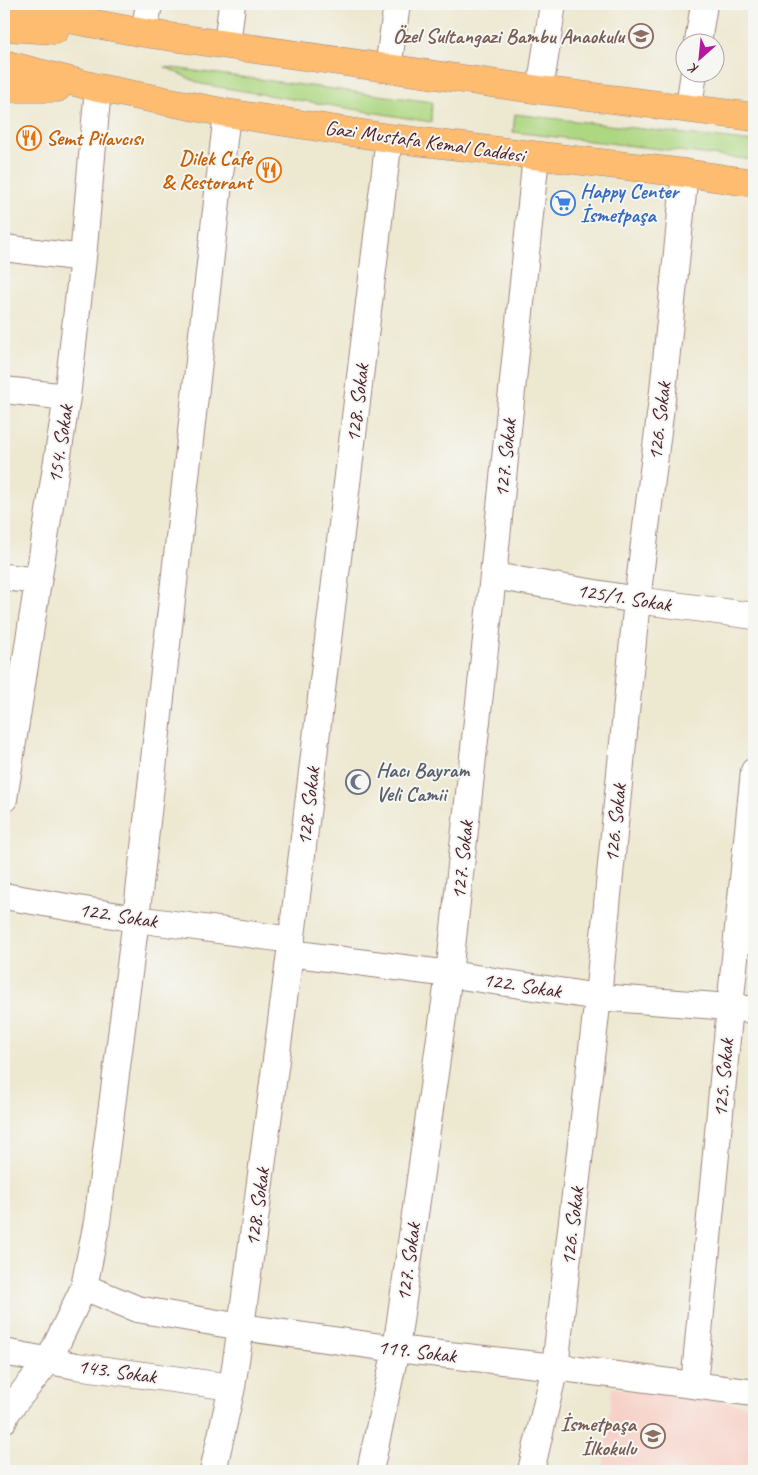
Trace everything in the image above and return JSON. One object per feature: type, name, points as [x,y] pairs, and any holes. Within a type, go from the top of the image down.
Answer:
[{"type":"main road","points":[[4,7],[144,33],[540,90],[754,117]]},
{"type":"main road","points":[[4,27],[144,33]]},
{"type":"main road","points":[[4,64],[98,88]]},
{"type":"main road","points":[[4,88],[98,88]]},
{"type":"main road","name":"Gazi Mustafa Kemal Caddesi","points":[[98,88],[227,114],[389,138],[754,183]]},
{"type":"street","points":[[144,33],[149,4]]},
{"type":"street","points":[[227,45],[232,4]]},
{"type":"street","points":[[388,68],[397,4]]},
{"type":"street","points":[[540,90],[553,4]]},
{"type":"street","points":[[700,32],[704,4]]},
{"type":"street","points":[[689,108],[693,82]]},
{"type":"street","name":"154. Sokak","points":[[4,798],[11,707],[38,581],[67,397],[83,258],[98,88]]},
{"type":"street","points":[[4,1420],[7,1412],[49,1360],[84,1287],[97,1222],[136,920],[227,114]]},
{"type":"street","name":"128. Sokak","points":[[213,1471],[232,1387],[241,1327],[291,947],[389,138]]},
{"type":"street","name":"127. Sokak","points":[[370,1471],[396,1349],[449,974],[493,576],[536,156]]},
{"type":"street","name":"126. Sokak","points":[[531,1471],[555,1367],[598,996],[636,600],[663,391],[685,173]]},
{"type":"street","points":[[4,248],[83,258]]},
{"type":"street","points":[[4,390],[67,397]]},
{"type":"street","name":"125/1. Sokak","points":[[493,576],[636,600],[754,616]]},
{"type":"street","points":[[4,577],[38,581]]},
{"type":"street","name":"125. Sokak","points":[[694,1385],[742,1008],[754,771]]},
{"type":"street","name":"122. Sokak","points":[[4,896],[449,974],[598,996],[742,1008]]},
{"type":"street","name":"119. Sokak","points":[[84,1287],[137,1309],[241,1327],[396,1349],[555,1367],[754,1393]]},
{"type":"street","name":"143. Sokak","points":[[4,1352],[76,1366],[232,1387]]},
{"type":"shaded area","name":"İsmetpaşa İlkokulu","points":[[612,1388],[754,1406],[754,1471],[603,1471]]},
{"type":"green space","points":[[165,67],[432,102],[431,122],[201,84]]},
{"type":"green space","points":[[515,114],[754,142],[754,160],[513,132]]},
{"type":"place","name":"Özel Sultangazi Bambu Anaokulu","points":[[641,36]]},
{"type":"place","name":"Semt Pilavcısı","points":[[29,138]]},
{"type":"place","name":"Dilek Cafe & Restorant","points":[[269,170]]},
{"type":"place","name":"Happy Center İsmetpaşa","points":[[563,203]]},
{"type":"place","name":"Hacı Bayram Veli Camii","points":[[358,782]]},
{"type":"place","name":"İsmetpaşa İlkokulu","points":[[653,1436]]}]
